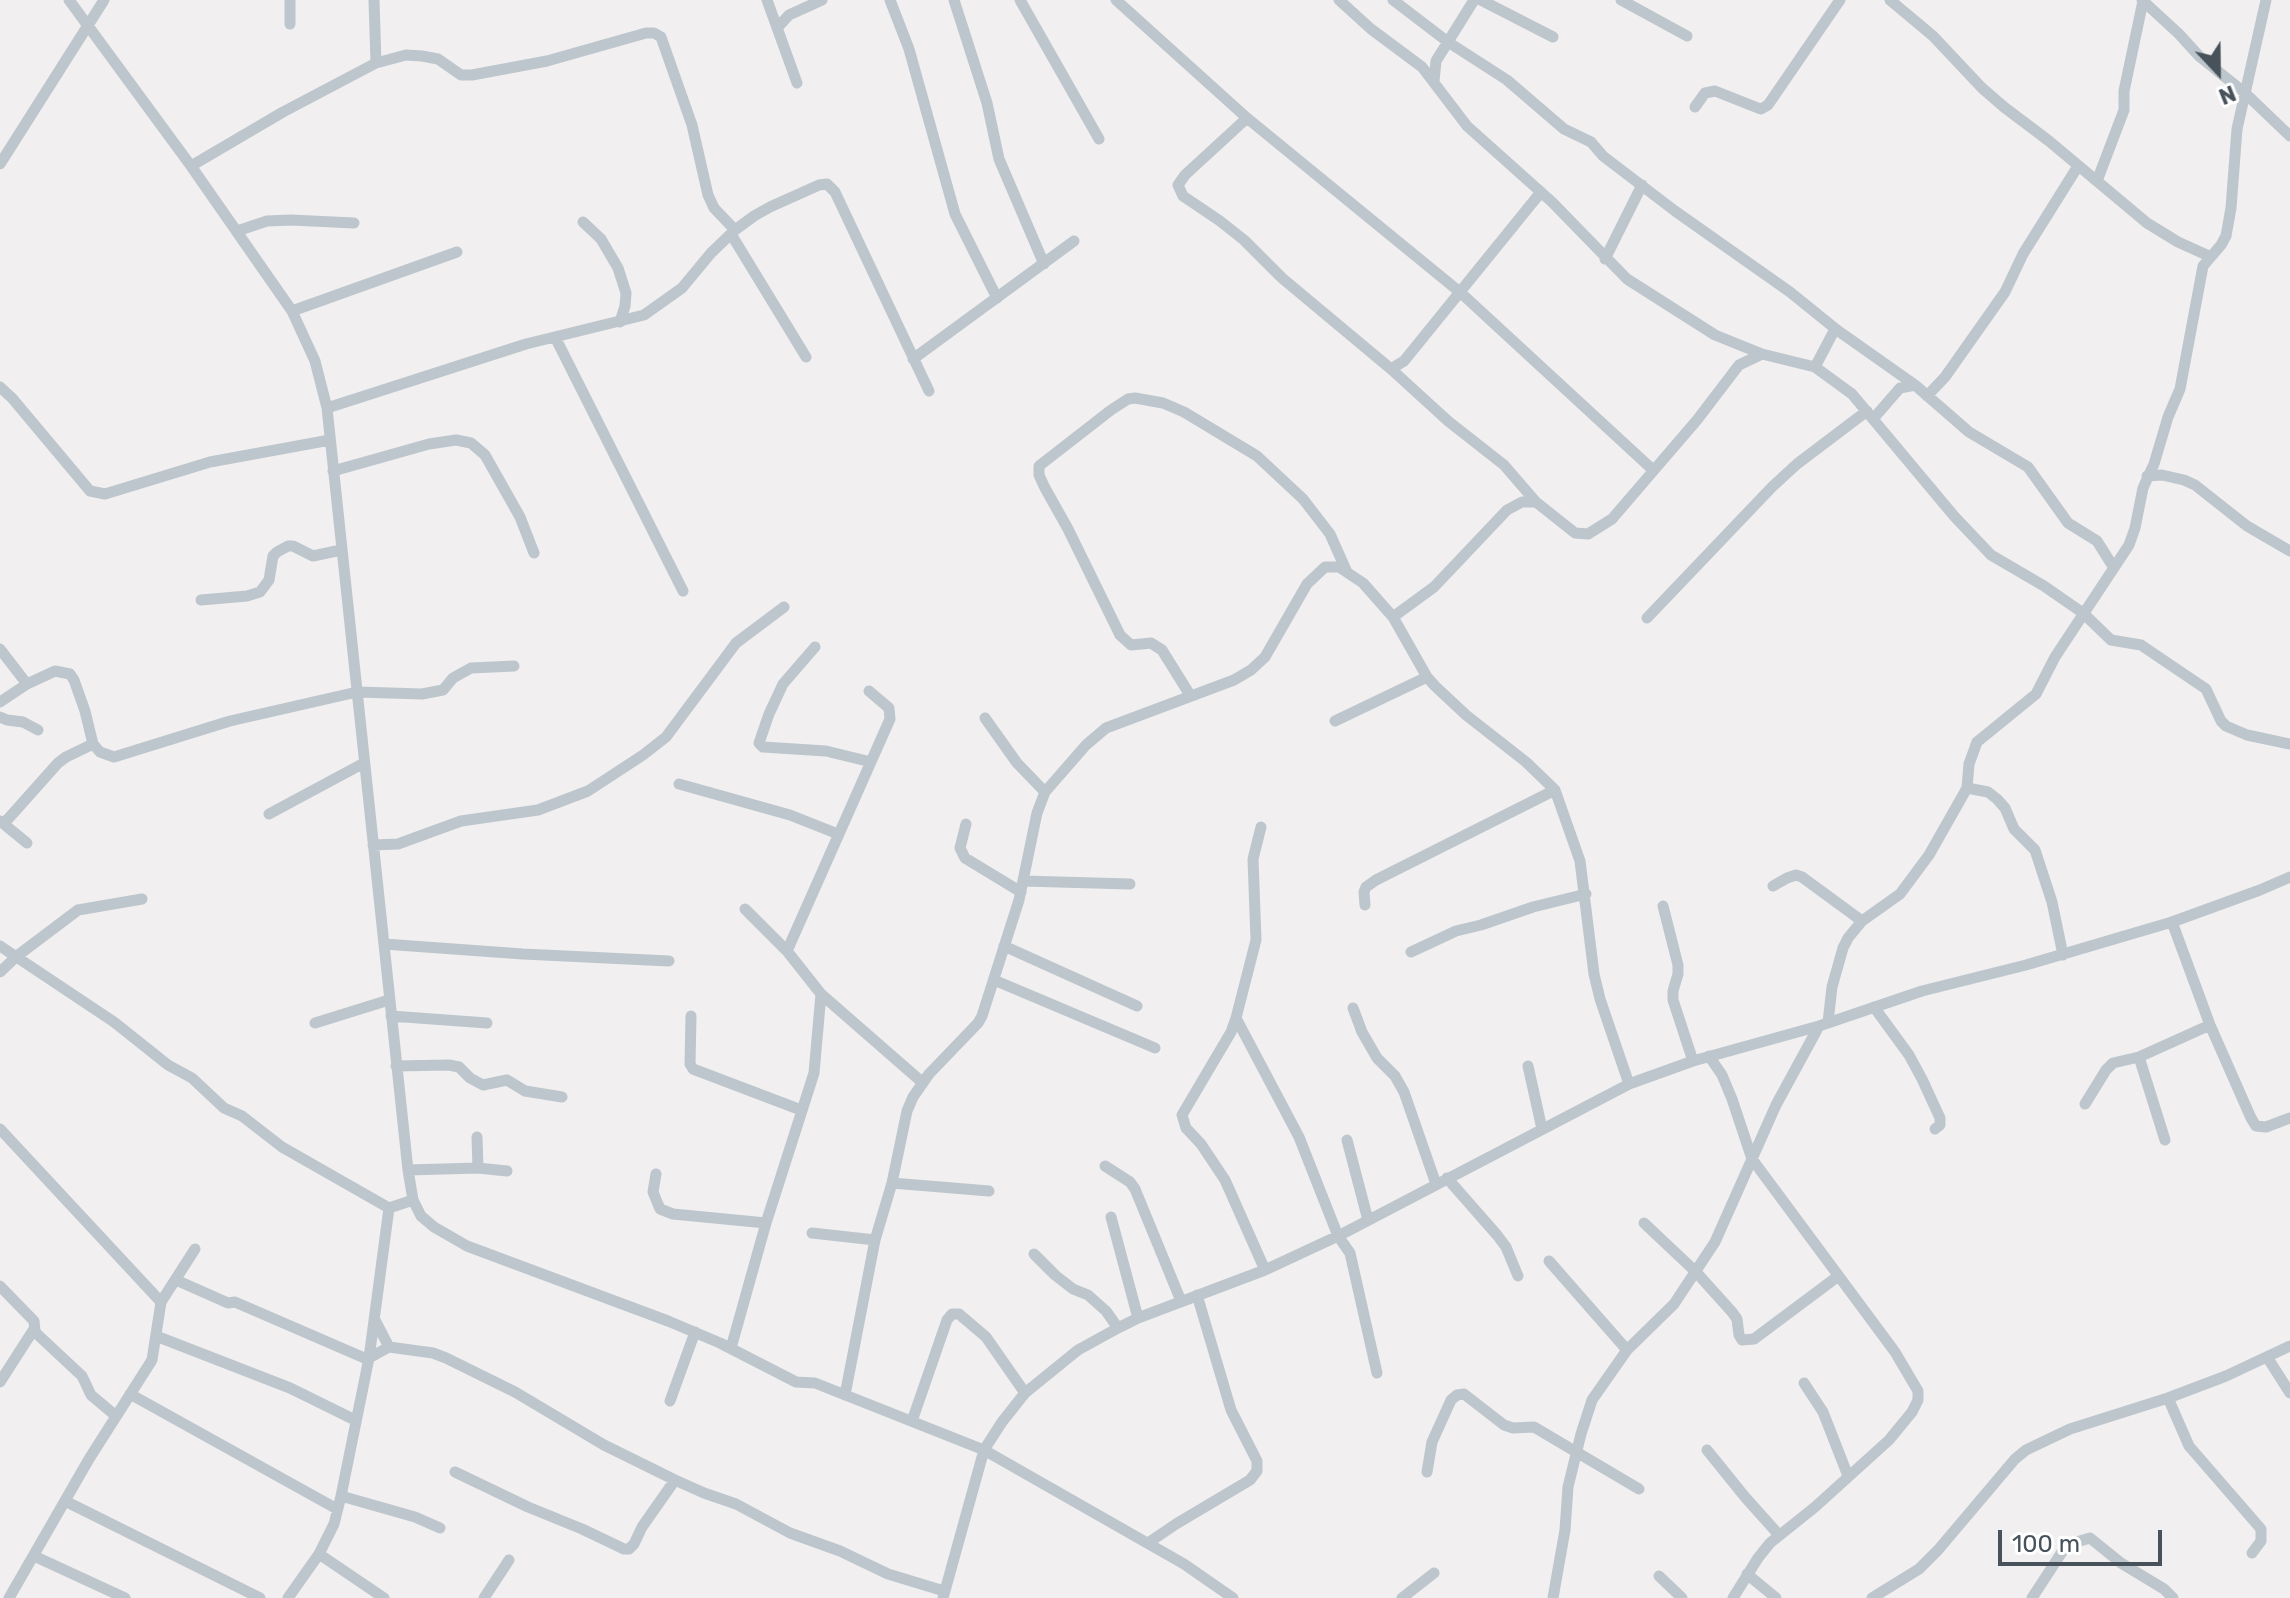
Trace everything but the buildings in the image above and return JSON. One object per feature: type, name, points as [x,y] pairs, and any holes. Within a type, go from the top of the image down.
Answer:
[{"type":"street","points":[[69,0],[191,166],[292,311],[315,361],[327,408],[408,1170],[413,1200],[427,1222],[467,1246],[695,1332],[777,1371],[789,1380],[815,1383],[984,1450],[1184,1564],[1233,1598]]},
{"type":"street","points":[[0,164],[104,0]]},
{"type":"street","points":[[290,0],[290,24]]},
{"type":"street","points":[[374,0],[376,63]]},
{"type":"street","points":[[767,0],[797,83]]},
{"type":"street","points":[[777,28],[789,15],[822,0]]},
{"type":"street","points":[[890,0],[909,49],[955,214],[997,298]]},
{"type":"street","points":[[954,0],[987,103],[999,159],[1044,264]]},
{"type":"street","points":[[1020,0],[1099,139]]},
{"type":"street","points":[[1116,0],[1247,118],[1461,293],[1653,470]]},
{"type":"street","points":[[1393,0],[1448,42],[1507,80],[1564,129],[1591,142],[1603,156],[1675,211],[1915,385],[1969,432],[2028,467],[2062,516],[2078,531],[2097,541],[2114,568]]},
{"type":"street","points":[[1434,81],[1436,61],[1474,0]]},
{"type":"street","points":[[1481,0],[1553,37]]},
{"type":"street","points":[[1621,0],[1687,36]]},
{"type":"street","points":[[1695,107],[1705,93],[1715,91],[1761,109],[1768,105],[1840,0]]},
{"type":"street","points":[[1890,0],[1933,36],[1982,88],[2147,223],[2209,256]]},
{"type":"street","points":[[1553,1598],[1565,1530],[1568,1487],[1592,1400],[1627,1350],[1674,1304],[1715,1242],[1776,1105],[1823,1024],[1843,948],[1862,921],[1892,900],[1910,882],[1967,788],[1969,764],[1977,742],[2036,694],[2055,657],[2129,545],[2147,476],[2180,389],[2200,275],[2209,256],[2226,236],[2237,129],[2266,0]]},
{"type":"street","points":[[2097,181],[2124,110],[2124,91],[2142,1]]},
{"type":"street","points":[[2142,1],[2290,136]]},
{"type":"street","points":[[1347,3],[1389,44],[1422,67],[1467,126],[1541,192],[1627,279],[1704,329],[1730,342],[1762,354],[1815,367],[1852,394],[1954,516],[1991,555],[2083,613],[2111,640],[2141,645],[2206,689],[2226,726],[2247,735],[2290,744]]},
{"type":"street","points":[[772,13],[789,15]]},
{"type":"street","points":[[191,166],[283,112],[376,63],[406,55],[422,56],[438,59],[461,75],[472,75],[547,61],[654,33],[661,37],[692,125],[708,195],[714,208],[733,232],[806,357]]},
{"type":"street","points":[[1422,67],[1436,61]]},
{"type":"street","points":[[1247,118],[1185,175],[1178,185],[1183,196],[1244,240],[1282,278],[1448,421],[1504,465],[1536,502],[1570,530],[1588,534],[1612,519],[1697,420],[1739,365],[1762,354]]},
{"type":"street","points":[[1927,396],[1945,377],[2005,292],[2023,254],[2078,166]]},
{"type":"street","points":[[327,408],[526,344],[644,315],[682,288],[733,232],[770,207],[827,184],[832,186],[929,391]]},
{"type":"street","points":[[1605,259],[1642,185]]},
{"type":"street","points":[[1391,369],[1404,361],[1541,192]]},
{"type":"street","points":[[237,231],[267,221],[354,223]]},
{"type":"street","points":[[583,222],[601,239],[618,268],[626,293],[620,322]]},
{"type":"street","points":[[913,359],[1074,241]]},
{"type":"street","points":[[292,311],[457,252]]},
{"type":"street","points":[[1815,367],[1835,329]]},
{"type":"street","points":[[555,337],[683,591]]},
{"type":"street","points":[[1730,342],[1739,365]]},
{"type":"street","points":[[1403,380],[1404,361]]},
{"type":"street","points":[[1898,373],[1900,388]]},
{"type":"street","points":[[1647,618],[1797,464],[1870,415],[1900,388],[1915,385]]},
{"type":"street","points":[[0,387],[90,491],[105,494],[210,462],[330,440]]},
{"type":"street","points":[[1190,695],[1155,644],[1131,645],[1120,635],[1045,488],[1039,466],[1128,399],[1163,403],[1197,419],[1268,466],[1303,499],[1330,534],[1346,570]]},
{"type":"street","points":[[333,471],[429,444],[456,440],[471,443],[485,455],[520,517],[534,553]]},
{"type":"street","points":[[2147,476],[2162,475],[2195,485],[2239,521],[2290,551]]},
{"type":"street","points":[[1521,483],[1522,502]]},
{"type":"street","points":[[1393,617],[1424,596],[1507,510],[1522,502],[1536,502]]},
{"type":"street","points":[[201,600],[260,592],[269,580],[273,556],[288,546],[313,556],[341,550]]},
{"type":"street","points":[[845,1395],[875,1240],[892,1183],[907,1111],[923,1083],[978,1023],[1022,887],[1037,813],[1045,792],[1086,745],[1106,728],[1234,680],[1251,670],[1265,657],[1307,584],[1325,567],[1346,570],[1363,583],[1393,617],[1427,677],[1456,706],[1526,762],[1555,790],[1580,861],[1586,894],[1588,935],[1600,999],[1629,1084]]},
{"type":"street","points":[[373,845],[398,844],[461,821],[538,810],[588,791],[666,737],[736,643],[784,607]]},
{"type":"street","points":[[815,647],[783,684],[759,743],[763,747],[826,751],[871,762]]},
{"type":"street","points":[[0,649],[27,684]]},
{"type":"street","points":[[0,702],[27,684],[55,671],[70,674],[85,711],[93,744],[106,756],[121,756],[230,721],[357,692],[422,694],[443,690],[453,678],[471,668],[514,666]]},
{"type":"street","points":[[1335,721],[1427,677]]},
{"type":"street","points":[[787,951],[891,713],[885,703],[869,691]]},
{"type":"street","points":[[0,717],[23,722],[38,730]]},
{"type":"street","points":[[985,718],[1017,763],[1045,792]]},
{"type":"street","points":[[0,821],[8,819],[58,763],[93,744]]},
{"type":"street","points":[[269,814],[364,763]]},
{"type":"street","points":[[679,784],[790,815],[838,834]]},
{"type":"street","points":[[1967,788],[1988,792],[1997,799],[2005,808],[2014,829],[2035,850],[2052,902],[2063,955]]},
{"type":"street","points":[[1365,905],[1366,887],[1376,880],[1555,790]]},
{"type":"street","points":[[0,821],[27,843]]},
{"type":"street","points":[[966,824],[960,848],[965,858],[1022,887],[1130,884]]},
{"type":"street","points":[[1261,827],[1253,859],[1256,940],[1236,1018],[1231,1032],[1182,1115],[1186,1128],[1201,1144],[1229,1188],[1265,1270]]},
{"type":"street","points":[[1773,886],[1796,875],[1802,877],[1862,921]]},
{"type":"street","points":[[369,1359],[389,1347],[433,1353],[456,1362],[515,1392],[604,1445],[675,1480],[736,1504],[790,1533],[944,1595],[984,1450],[1002,1422],[1025,1393],[1078,1350],[1118,1328],[1265,1270],[1338,1236],[1629,1084],[1693,1061],[1843,1018],[1922,991],[2063,955],[2172,922],[2290,877]]},
{"type":"street","points":[[1411,952],[1456,931],[1586,894]]},
{"type":"street","points":[[0,972],[81,909],[142,899]]},
{"type":"street","points":[[1663,906],[1678,965],[1673,1000],[1693,1061]]},
{"type":"street","points":[[745,909],[787,951],[821,994],[923,1083]]},
{"type":"street","points":[[2172,922],[2210,1025],[2251,1118],[2256,1126],[2266,1127],[2290,1118]]},
{"type":"street","points":[[384,944],[669,961]]},
{"type":"street","points":[[0,946],[114,1022],[168,1065],[192,1078],[224,1108],[242,1116],[282,1147],[389,1208],[413,1200]]},
{"type":"street","points":[[1004,946],[1137,1006]]},
{"type":"street","points":[[994,980],[1155,1048]]},
{"type":"street","points":[[731,1348],[766,1223],[814,1073],[821,994]]},
{"type":"street","points":[[315,1023],[389,1000]]},
{"type":"street","points":[[1830,1002],[1843,1018]]},
{"type":"street","points":[[1874,1007],[1909,1055],[1922,1079],[1940,1118],[1940,1125],[1935,1129]]},
{"type":"street","points":[[1353,1008],[1377,1058],[1395,1076],[1404,1092],[1442,1181],[1497,1235],[1506,1247],[1518,1276]]},
{"type":"street","points":[[391,1016],[487,1023]]},
{"type":"street","points":[[691,1016],[690,1064],[693,1069],[801,1110]]},
{"type":"street","points":[[1236,1018],[1299,1137],[1338,1236],[1350,1253],[1377,1373]]},
{"type":"street","points":[[2085,1104],[2109,1066],[2139,1057],[2210,1025]]},
{"type":"street","points":[[1709,1056],[1722,1075],[1752,1159],[1895,1352],[1918,1391],[1918,1400],[1912,1412],[1897,1430],[1866,1462],[1779,1535],[1758,1558],[1733,1598]]},
{"type":"street","points":[[2139,1057],[2165,1140]]},
{"type":"street","points":[[396,1066],[449,1065],[459,1067],[476,1083],[483,1085],[507,1080],[525,1091],[562,1097]]},
{"type":"street","points":[[1528,1066],[1542,1129]]},
{"type":"street","points":[[0,1129],[161,1302]]},
{"type":"street","points":[[477,1137],[478,1168]]},
{"type":"street","points":[[1347,1140],[1368,1220]]},
{"type":"street","points":[[1105,1166],[1130,1182],[1135,1189],[1181,1301]]},
{"type":"street","points":[[408,1170],[478,1168],[507,1171]]},
{"type":"street","points":[[656,1174],[653,1192],[660,1209],[673,1214],[766,1223]]},
{"type":"street","points":[[892,1183],[989,1191]]},
{"type":"street","points":[[288,1598],[319,1554],[334,1524],[369,1359],[389,1208]]},
{"type":"street","points":[[1111,1217],[1138,1318]]},
{"type":"street","points":[[1644,1223],[1696,1272],[1732,1312],[1742,1340],[1754,1339],[1837,1277]]},
{"type":"street","points":[[812,1233],[875,1240]]},
{"type":"street","points":[[9,1598],[152,1360],[161,1302],[195,1249]]},
{"type":"street","points":[[1034,1254],[1055,1275],[1097,1303],[1118,1328]]},
{"type":"street","points":[[1549,1261],[1627,1350]]},
{"type":"street","points":[[176,1280],[369,1359]]},
{"type":"street","points":[[0,1286],[34,1321],[37,1334],[82,1376],[91,1395],[116,1416]]},
{"type":"street","points":[[1148,1543],[1250,1480],[1257,1471],[1257,1461],[1231,1410],[1197,1295]]},
{"type":"street","points":[[912,1421],[947,1320],[952,1314],[959,1314],[986,1337],[1025,1393]]},
{"type":"street","points":[[375,1320],[389,1347]]},
{"type":"street","points":[[0,1382],[34,1329]]},
{"type":"street","points":[[670,1401],[695,1332]]},
{"type":"street","points":[[156,1336],[290,1388],[355,1420]]},
{"type":"street","points":[[1872,1598],[1919,1569],[2026,1450],[2070,1429],[2226,1376],[2290,1346]]},
{"type":"street","points":[[2267,1357],[2290,1393]]},
{"type":"street","points":[[1804,1383],[1823,1412],[1848,1476]]},
{"type":"street","points":[[130,1394],[337,1509]]},
{"type":"street","points":[[1427,1472],[1432,1442],[1451,1400],[1464,1394],[1504,1425],[1534,1427],[1639,1489]]},
{"type":"street","points":[[2168,1398],[2189,1446],[2261,1529],[2261,1541],[2252,1553]]},
{"type":"street","points":[[1707,1450],[1779,1535]]},
{"type":"street","points":[[455,1472],[624,1549],[634,1544],[642,1527],[675,1480]]},
{"type":"street","points":[[341,1496],[415,1517],[440,1528]]},
{"type":"street","points":[[65,1501],[260,1598]]},
{"type":"street","points":[[2032,1598],[2062,1552],[2073,1543],[2090,1538],[2173,1598]]},
{"type":"street","points":[[319,1554],[384,1598]]},
{"type":"street","points":[[34,1556],[125,1598]]},
{"type":"street","points":[[484,1598],[509,1560]]},
{"type":"street","points":[[1402,1598],[1434,1573]]},
{"type":"street","points":[[1747,1574],[1776,1598]]},
{"type":"street","points":[[1659,1576],[1682,1598]]}]
